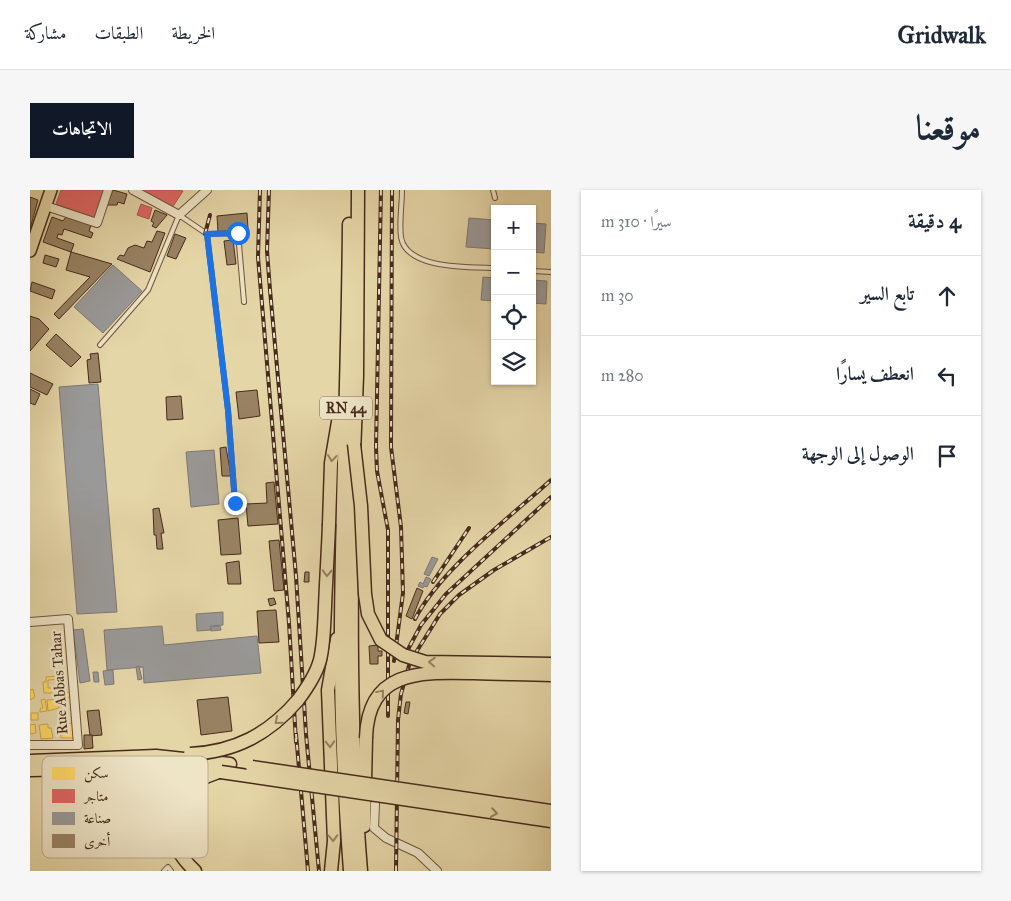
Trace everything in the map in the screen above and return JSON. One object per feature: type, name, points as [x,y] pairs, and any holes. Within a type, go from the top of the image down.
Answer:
[{"type":"highway","name":"RN 44","points":[[340,627],[348,376],[349,190]]},
{"type":"highway","points":[[358,190],[357,376],[350,629],[360,805],[361,871]]},
{"type":"highway","points":[[203,756],[246,742],[280,719],[308,688],[320,660],[323,640],[331,463],[336,427],[348,376]]},
{"type":"highway","points":[[354,444],[361,506],[364,594],[368,614],[381,640],[403,655],[425,662],[551,664]]},
{"type":"highway","points":[[340,627],[360,805]]},
{"type":"highway","points":[[331,871],[334,860],[328,690],[332,658],[340,627]]},
{"type":"highway","points":[[350,871],[360,805],[366,723],[373,704],[386,687],[404,677],[429,672],[551,675]]},
{"type":"highway","points":[[208,764],[551,811]]},
{"type":"highway","points":[[208,768],[221,772],[551,821]]},
{"type":"highway","points":[[208,777],[221,772]]},
{"type":"highway","points":[[181,858],[195,871]]},
{"type":"main road","points":[[30,251],[51,190]]},
{"type":"street","points":[[46,206],[97,223],[108,190]]},
{"type":"street","points":[[133,190],[179,215],[207,190]]},
{"type":"street","name":"Rue Abbas Tahar","points":[[30,622],[68,619],[78,745],[30,745]]},
{"type":"street","points":[[360,805],[374,828],[386,838],[418,854],[437,871]]},
{"type":"lane","points":[[402,190],[401,238],[409,249],[426,261],[440,265],[491,268]]},
{"type":"lane","points":[[494,190],[495,198]]},
{"type":"lane","points":[[100,345],[148,290],[179,215],[207,234],[238,233],[244,302]]},
{"type":"lane","points":[[207,234],[228,410],[235,503]]},
{"type":"lane","points":[[536,271],[551,272]]},
{"type":"lane","points":[[164,871],[168,868],[171,871]]},
{"type":"building: سكن","points":[[60,676],[61,679],[48,680],[48,688],[54,688],[54,693],[44,693],[43,682],[46,682],[46,677]]},
{"type":"building: سكن","points":[[33,689],[35,697],[30,700],[30,690]]},
{"type":"building: سكن","points":[[70,692],[71,697],[63,698],[63,693]]},
{"type":"building: سكن","points":[[45,699],[47,711],[40,712],[40,709],[43,708],[41,700]]},
{"type":"building: سكن","points":[[58,699],[59,708],[48,711],[47,700]]},
{"type":"building: سكن","points":[[31,713],[38,713],[38,720],[31,720]]},
{"type":"building: سكن","points":[[74,723],[75,738],[61,738],[60,724]]},
{"type":"building: سكن","points":[[35,724],[36,733],[30,734],[30,725]]},
{"type":"building: سكن","points":[[48,724],[53,738],[41,739],[39,725]]},
{"type":"building: متاجر","points":[[61,190],[105,190],[95,218],[56,204]]},
{"type":"building: متاجر","points":[[140,190],[180,190],[183,191],[172,208]]},
{"type":"building: متاجر","points":[[141,204],[152,208],[149,219],[137,215]]},
{"type":"building: صناعة","points":[[469,218],[491,220],[491,249],[466,247]]},
{"type":"building: صناعة","points":[[536,223],[546,224],[544,253],[536,252]]},
{"type":"building: صناعة","points":[[113,265],[142,291],[103,333],[74,307]]},
{"type":"building: صناعة","points":[[483,277],[491,278],[491,301],[481,300]]},
{"type":"building: صناعة","points":[[536,280],[547,281],[546,304],[536,303]]},
{"type":"building: صناعة","points":[[98,384],[117,612],[77,614],[59,387]]},
{"type":"building: صناعة","points":[[214,450],[219,504],[191,507],[186,452]]},
{"type":"building: صناعة","points":[[432,557],[438,559],[429,576],[424,574]]},
{"type":"building: صناعة","points":[[426,577],[431,579],[427,587],[418,586],[420,582],[423,584]]},
{"type":"building: صناعة","points":[[223,612],[223,625],[210,626],[211,630],[197,631],[196,614]]},
{"type":"building: صناعة","points":[[162,626],[164,645],[257,636],[261,673],[144,683],[143,667],[107,670],[104,630]]},
{"type":"building: صناعة","points":[[220,626],[221,630],[211,631],[211,627]]},
{"type":"building: صناعة","points":[[83,629],[90,681],[80,683],[73,630]]},
{"type":"building: صناعة","points":[[139,666],[142,679],[138,680],[136,667]]},
{"type":"building: صناعة","points":[[113,670],[114,684],[105,685],[103,671]]},
{"type":"building: صناعة","points":[[93,672],[98,672],[99,682],[94,682]]},
{"type":"building: أخرى","points":[[113,190],[127,194],[124,204],[118,202],[117,205],[107,205]]},
{"type":"building: أخرى","points":[[30,197],[38,200],[30,229]]},
{"type":"building: أخرى","points":[[155,210],[167,215],[156,228],[152,226],[154,223],[151,221]]},
{"type":"building: أخرى","points":[[247,213],[248,229],[218,232],[217,216]]},
{"type":"building: أخرى","points":[[52,217],[63,221],[66,217],[91,225],[89,231],[93,233],[91,238],[64,229],[62,235],[58,234],[57,238],[74,244],[71,252],[43,242]]},
{"type":"building: أخرى","points":[[157,231],[165,233],[150,272],[117,259],[120,255],[124,256],[128,248],[135,245],[144,248],[147,241],[152,242]]},
{"type":"building: أخرى","points":[[175,234],[186,238],[176,259],[167,256]]},
{"type":"building: أخرى","points":[[233,240],[236,264],[227,265],[224,241]]},
{"type":"building: أخرى","points":[[71,252],[112,264],[59,319],[54,314],[90,277],[66,270]]},
{"type":"building: أخرى","points":[[45,255],[59,259],[56,267],[43,263]]},
{"type":"building: أخرى","points":[[32,282],[55,290],[52,299],[30,291]]},
{"type":"building: أخرى","points":[[30,316],[39,319],[49,329],[30,351]]},
{"type":"building: أخرى","points":[[56,334],[81,357],[71,367],[46,345]]},
{"type":"building: أخرى","points":[[98,353],[101,382],[89,383],[87,360],[91,359],[90,354]]},
{"type":"building: أخرى","points":[[30,373],[53,384],[47,395],[30,387]]},
{"type":"building: أخرى","points":[[30,389],[40,394],[35,405],[30,403]]},
{"type":"building: أخرى","points":[[257,390],[260,416],[239,419],[236,392]]},
{"type":"building: أخرى","points":[[181,396],[183,419],[167,420],[166,397]]},
{"type":"building: أخرى","points":[[226,447],[231,476],[222,476],[220,448]]},
{"type":"building: أخرى","points":[[274,482],[278,524],[248,526],[246,504],[267,503],[266,483]]},
{"type":"building: أخرى","points":[[159,508],[164,533],[161,533],[163,549],[157,549],[156,535],[154,535],[153,509]]},
{"type":"building: أخرى","points":[[238,518],[241,554],[221,555],[218,520]]},
{"type":"building: أخرى","points":[[279,540],[284,590],[274,591],[269,541]]},
{"type":"building: أخرى","points":[[239,561],[241,584],[228,584],[226,563]]},
{"type":"building: أخرى","points":[[305,572],[309,572],[309,582],[304,582]]},
{"type":"building: أخرى","points":[[417,588],[423,591],[412,619],[406,616]]},
{"type":"building: أخرى","points":[[274,598],[276,604],[270,606],[268,599]]},
{"type":"building: أخرى","points":[[276,610],[279,642],[259,643],[257,611]]},
{"type":"building: أخرى","points":[[378,645],[378,651],[382,651],[382,656],[378,656],[378,664],[370,664],[369,646]]},
{"type":"building: أخرى","points":[[228,697],[232,731],[201,735],[197,700]]},
{"type":"building: أخرى","points":[[406,702],[410,702],[408,714],[404,713]]},
{"type":"building: أخرى","points":[[99,710],[102,735],[90,736],[87,711]]},
{"type":"building: أخرى","points":[[84,735],[92,735],[93,748],[84,749]]},
{"type":"railway","points":[[260,190],[258,257],[289,623],[296,742]]},
{"type":"railway","points":[[269,190],[267,251],[296,576],[306,734],[319,871]]},
{"type":"railway","points":[[381,190],[376,447],[377,471],[388,530],[388,716]]},
{"type":"railway","points":[[392,190],[391,447],[401,527],[403,593],[394,661]]},
{"type":"railway","points":[[205,234],[210,215]]},
{"type":"railway","points":[[415,619],[426,601],[458,564],[551,480]]},
{"type":"railway","points":[[405,655],[421,625],[446,594],[551,497]]},
{"type":"railway","points":[[433,582],[469,528]]},
{"type":"railway","points":[[396,871],[398,720],[401,694],[410,662],[440,614],[459,595],[494,570],[551,537]]},
{"type":"railway","points":[[296,734],[308,871]]},
{"type":"route","points":[[235,503],[228,410],[207,234],[238,233]]}]
